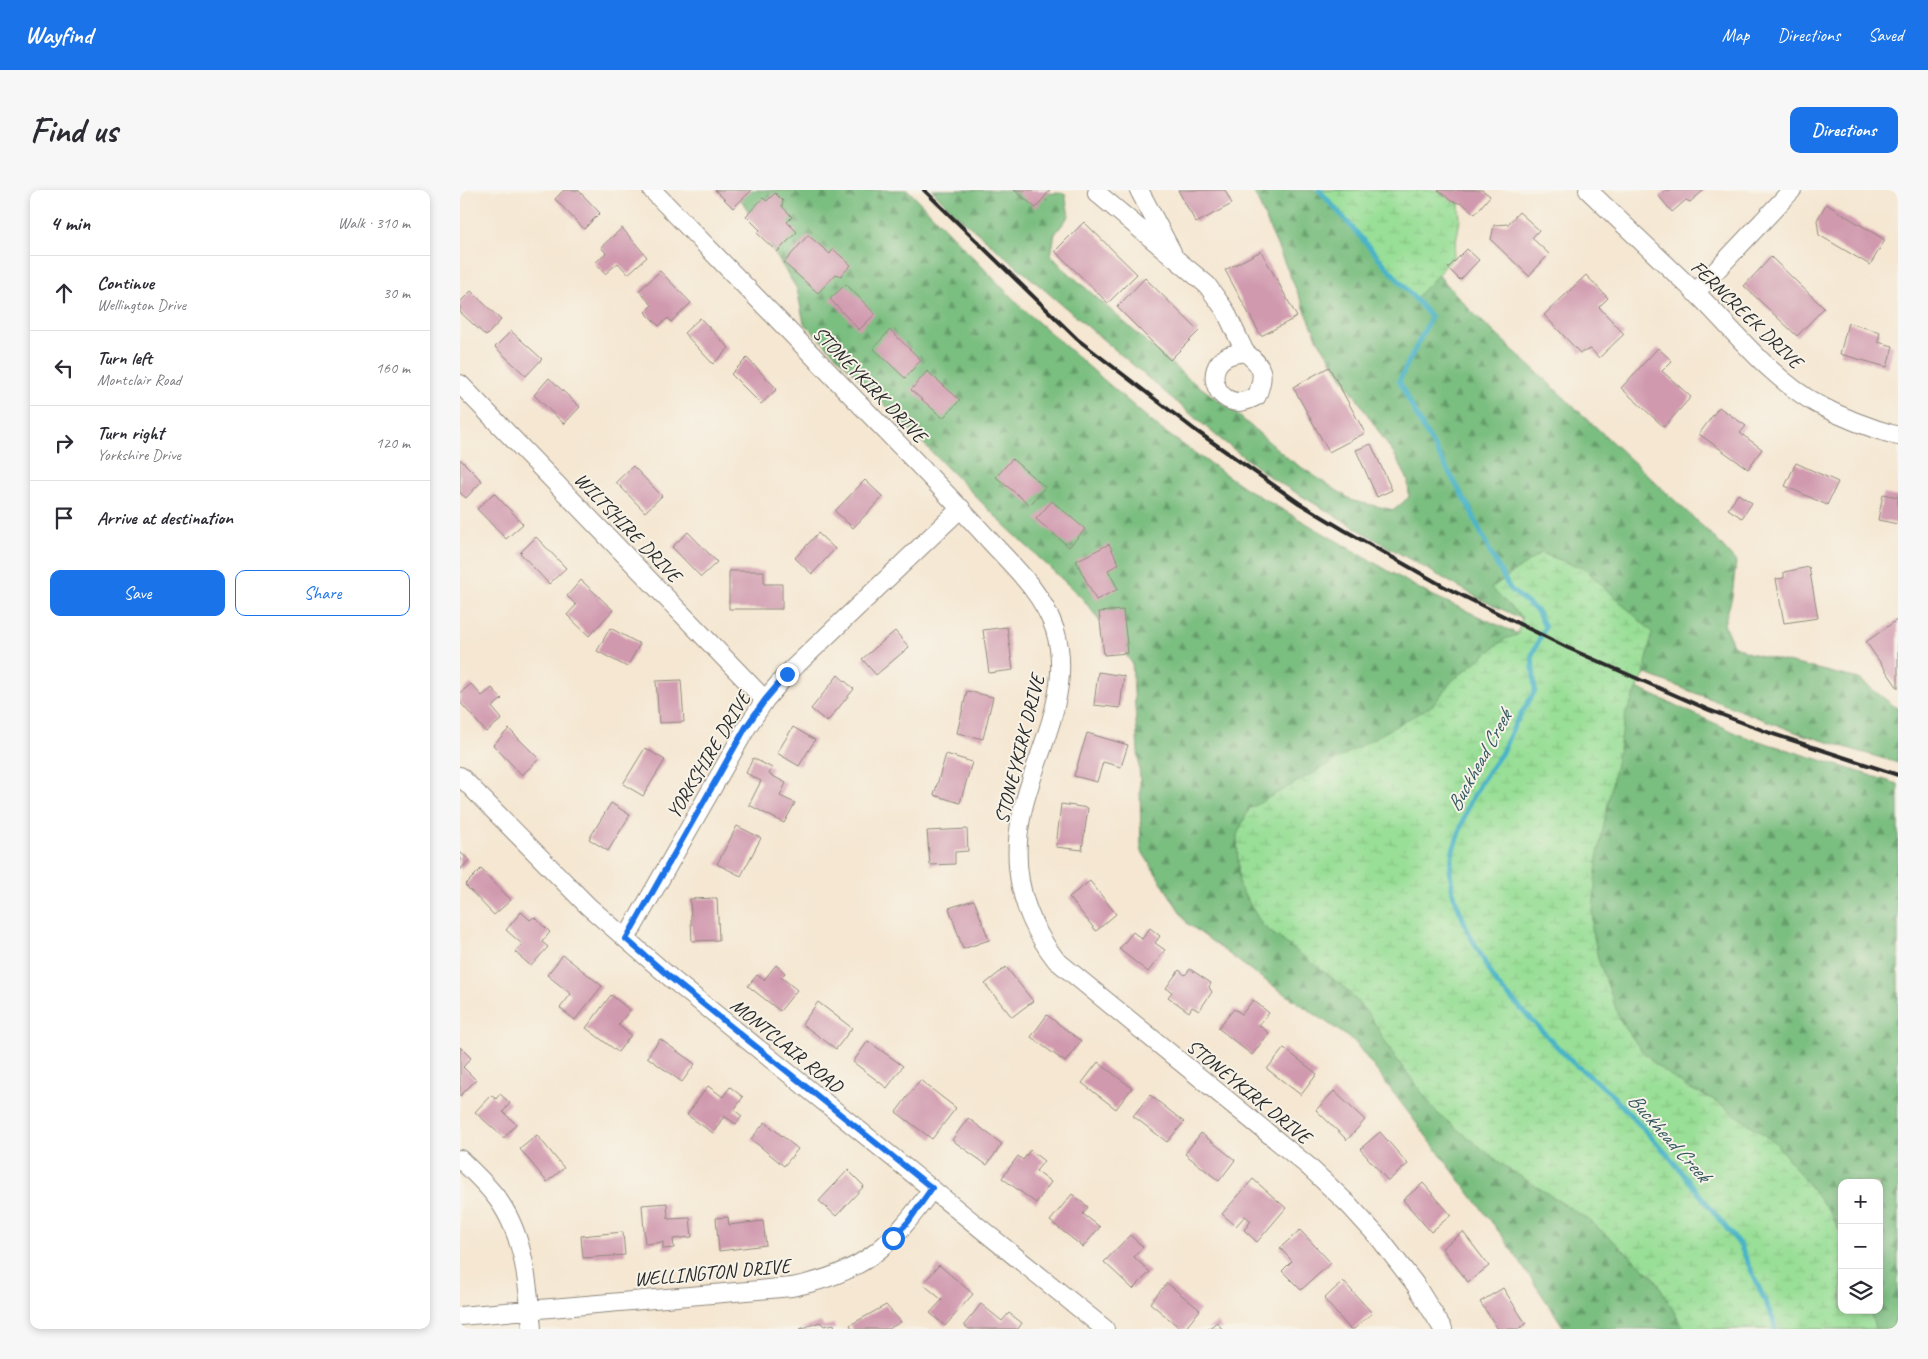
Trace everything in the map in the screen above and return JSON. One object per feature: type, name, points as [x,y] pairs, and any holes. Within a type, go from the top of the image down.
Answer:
[{"type":"street","name":"STONEYKIRK DRIVE","points":[[652,190],[961,508],[1028,582],[1041,600],[1055,631],[1060,654],[1058,699],[1022,811],[1018,833],[1017,856],[1021,886],[1032,922],[1042,942],[1056,960],[1308,1166],[1349,1205],[1380,1239],[1415,1284],[1443,1329]]},
{"type":"street","points":[[1098,190],[1097,193],[1207,285],[1225,310],[1245,352]]},
{"type":"street","points":[[1139,190],[1176,259]]},
{"type":"street","name":"FERNCREEK DRIVE","points":[[1588,190],[1695,293],[1762,361],[1788,384],[1816,403],[1846,419],[1898,436]]},
{"type":"street","points":[[1695,293],[1792,190]]},
{"type":"street","name":"WILTSHIRE DRIVE","points":[[460,384],[765,700]]},
{"type":"street","name":"YORKSHIRE DRIVE","points":[[626,939],[746,727],[765,700],[787,674],[961,508]]},
{"type":"street","name":"MONTCLAIR ROAD","points":[[460,776],[588,906],[672,979],[1105,1329]]},
{"type":"street","points":[[460,1159],[493,1192],[506,1211],[516,1231],[522,1253],[532,1329]]},
{"type":"street","name":"WELLINGTON DRIVE","points":[[460,1316],[792,1287],[815,1282],[836,1275],[876,1253],[908,1222],[932,1188]]},
{"type":"green space","points":[[735,190],[908,190],[1024,310],[1159,428],[1245,488],[1425,592],[1743,736],[1898,784],[1898,1329],[1565,1329],[1503,1237],[1354,1041],[1256,974],[1187,923],[1141,850],[1140,780],[1132,663],[1082,598],[1000,521],[804,323],[797,289]]},
{"type":"green space","points":[[932,190],[1012,190],[1026,195],[1065,194],[1069,216],[1055,234],[1051,255],[1062,267],[1185,376],[1232,410],[1290,460],[1353,501],[1394,510],[1409,497],[1408,480],[1397,459],[1318,340],[1253,190],[1362,190],[1470,310],[1713,536],[1736,562],[1732,597],[1724,624],[1733,645],[1749,653],[1859,679],[1898,709],[1898,763],[1798,733],[1610,660],[1482,600],[1271,478],[1219,438],[954,213]]},
{"type":"green space","points":[[1319,190],[1458,190],[1460,220],[1453,258],[1415,299]]},
{"type":"green space","points":[[1541,553],[1585,569],[1652,632],[1644,675],[1626,713],[1597,859],[1592,926],[1598,959],[1620,1020],[1638,1046],[1655,1064],[1686,1087],[1714,1100],[1776,1143],[1829,1211],[1838,1228],[1838,1314],[1871,1314],[1875,1329],[1684,1329],[1655,1278],[1589,1220],[1504,1166],[1438,1114],[1392,1053],[1371,1017],[1344,987],[1263,926],[1239,886],[1237,835],[1249,809],[1433,705],[1453,680],[1505,639],[1517,635],[1522,618],[1491,588]]},
{"type":"building","points":[[564,190],[578,190],[600,213],[584,229],[555,199]]},
{"type":"building","points":[[715,190],[752,190],[733,208]]},
{"type":"building","points":[[1014,190],[1050,190],[1036,208]]},
{"type":"building","points":[[1178,190],[1225,190],[1232,204],[1196,223]]},
{"type":"building","points":[[1438,190],[1482,190],[1490,196],[1475,214],[1463,204],[1451,201]]},
{"type":"building","points":[[1666,190],[1704,190],[1690,202],[1686,200],[1672,212],[1659,196]]},
{"type":"building","points":[[775,193],[783,201],[782,206],[792,217],[787,222],[797,232],[777,252],[757,233],[760,230],[746,216],[763,198],[767,201]]},
{"type":"building","points":[[1826,204],[1885,240],[1870,265],[1819,235],[1817,220]]},
{"type":"building","points":[[1519,212],[1539,230],[1532,238],[1549,254],[1529,276],[1491,240],[1494,225],[1508,224]]},
{"type":"building","points":[[1084,222],[1137,274],[1108,303],[1055,251]]},
{"type":"building","points":[[622,228],[647,257],[628,274],[618,263],[605,274],[595,263],[606,253],[601,247]]},
{"type":"building","points":[[808,235],[830,254],[833,249],[851,265],[841,276],[836,274],[818,293],[784,263]]},
{"type":"building","points":[[1467,249],[1479,260],[1460,280],[1448,268]]},
{"type":"building","points":[[1261,251],[1297,317],[1261,336],[1225,270]]},
{"type":"building","points":[[1771,257],[1824,308],[1797,336],[1744,286]]},
{"type":"building","points":[[660,271],[691,303],[671,322],[668,318],[659,326],[645,312],[652,305],[639,291]]},
{"type":"building","points":[[1586,275],[1608,298],[1599,307],[1624,334],[1599,358],[1591,349],[1580,353],[1544,315]]},
{"type":"building","points":[[1145,278],[1199,331],[1170,360],[1117,307]]},
{"type":"building","points":[[846,284],[875,314],[859,330],[830,299]]},
{"type":"building","points":[[471,291],[501,320],[486,336],[460,312],[460,302]]},
{"type":"building","points":[[700,318],[729,348],[713,364],[684,333]]},
{"type":"building","points":[[1848,323],[1880,332],[1878,342],[1893,346],[1887,367],[1840,354]]},
{"type":"building","points":[[890,330],[921,360],[905,378],[873,348]]},
{"type":"building","points":[[511,331],[542,359],[526,376],[495,347]]},
{"type":"building","points":[[1658,348],[1672,361],[1662,371],[1691,397],[1664,427],[1621,388]]},
{"type":"building","points":[[747,358],[777,389],[761,404],[731,374]]},
{"type":"building","points":[[1329,367],[1365,433],[1329,452],[1293,387]]},
{"type":"building","points":[[927,371],[960,400],[943,418],[911,390]]},
{"type":"building","points":[[549,378],[580,407],[564,424],[534,395]]},
{"type":"building","points":[[1719,407],[1746,426],[1740,433],[1762,449],[1748,469],[1699,434]]},
{"type":"building","points":[[1371,444],[1392,490],[1377,497],[1356,450]]},
{"type":"building","points":[[460,459],[482,481],[466,498],[460,493]]},
{"type":"building","points":[[1012,459],[1045,487],[1030,505],[996,477]]},
{"type":"building","points":[[1796,463],[1838,482],[1827,505],[1785,486]]},
{"type":"building","points":[[633,466],[662,496],[645,512],[616,482]]},
{"type":"building","points":[[865,480],[883,497],[853,528],[835,511]]},
{"type":"building","points":[[494,493],[523,524],[506,539],[477,509]]},
{"type":"building","points":[[1738,494],[1752,503],[1742,518],[1728,509]]},
{"type":"building","points":[[1883,494],[1898,497],[1898,524],[1878,520]]},
{"type":"building","points":[[1052,501],[1085,529],[1069,547],[1036,519]]},
{"type":"building","points":[[688,532],[717,562],[701,577],[672,547]]},
{"type":"building","points":[[818,533],[835,549],[812,574],[795,558]]},
{"type":"building","points":[[536,537],[566,568],[549,584],[520,553]]},
{"type":"building","points":[[1109,544],[1119,564],[1108,570],[1118,589],[1096,600],[1076,561]]},
{"type":"building","points":[[1809,567],[1818,618],[1784,623],[1776,579],[1784,578],[1784,572]]},
{"type":"building","points":[[729,571],[764,571],[764,584],[782,584],[782,609],[729,609]]},
{"type":"building","points":[[581,580],[613,610],[589,636],[567,615],[576,605],[567,596]]},
{"type":"building","points":[[1123,610],[1128,653],[1104,655],[1099,612]]},
{"type":"building","points":[[1898,619],[1898,688],[1866,642]]},
{"type":"building","points":[[1007,627],[1013,670],[989,673],[983,630]]},
{"type":"building","points":[[610,628],[640,644],[627,667],[597,651]]},
{"type":"building","points":[[895,631],[909,647],[876,675],[862,659]]},
{"type":"building","points":[[1098,672],[1124,676],[1120,708],[1094,705]]},
{"type":"building","points":[[838,675],[854,689],[827,722],[811,709]]},
{"type":"building","points":[[681,680],[684,722],[659,723],[656,681]]},
{"type":"building","points":[[471,684],[482,696],[492,688],[502,699],[492,707],[502,719],[486,732],[460,702],[460,693]]},
{"type":"building","points":[[967,691],[993,697],[983,739],[957,733]]},
{"type":"building","points":[[793,727],[815,740],[799,766],[777,753]]},
{"type":"building","points":[[509,729],[539,759],[522,775],[493,745]]},
{"type":"building","points":[[1087,733],[1128,745],[1121,767],[1103,762],[1097,782],[1074,776]]},
{"type":"building","points":[[645,748],[665,760],[643,796],[623,784]]},
{"type":"building","points":[[946,754],[972,762],[960,803],[934,795]]},
{"type":"building","points":[[753,758],[772,768],[769,774],[786,783],[780,796],[795,803],[784,823],[749,805],[761,781],[746,773]]},
{"type":"building","points":[[611,803],[630,815],[608,851],[589,839]]},
{"type":"building","points":[[1061,804],[1088,808],[1082,850],[1056,847]]},
{"type":"building","points":[[737,826],[761,838],[741,876],[717,864]]},
{"type":"building","points":[[967,829],[968,851],[955,852],[955,864],[930,865],[927,831]]},
{"type":"building","points":[[460,852],[469,860],[460,870]]},
{"type":"building","points":[[481,869],[511,900],[494,915],[465,885]]},
{"type":"building","points":[[1090,881],[1116,914],[1096,931],[1069,897]]},
{"type":"building","points":[[717,898],[719,940],[692,941],[690,899]]},
{"type":"building","points":[[974,900],[989,940],[963,949],[949,908]]},
{"type":"building","points":[[521,912],[530,920],[534,917],[550,932],[542,942],[548,947],[531,966],[515,952],[522,944],[506,930]]},
{"type":"building","points":[[1150,928],[1160,936],[1155,943],[1165,950],[1148,972],[1119,949],[1133,932],[1142,939]]},
{"type":"building","points":[[563,955],[602,986],[575,1020],[560,1008],[571,994],[547,975]]},
{"type":"building","points":[[776,965],[785,973],[781,977],[797,990],[780,1011],[748,986],[757,975],[764,980]]},
{"type":"building","points":[[1006,967],[1033,1001],[1012,1017],[985,984]]},
{"type":"building","points":[[1190,969],[1211,983],[1209,987],[1212,992],[1199,1011],[1192,1007],[1189,1012],[1168,997],[1172,992],[1166,988],[1179,970],[1185,975]]},
{"type":"building","points":[[611,995],[630,1010],[618,1025],[631,1035],[618,1052],[586,1028]]},
{"type":"building","points":[[1253,1000],[1269,1013],[1259,1025],[1269,1033],[1252,1055],[1218,1028],[1234,1009],[1242,1014]]},
{"type":"building","points":[[818,1002],[852,1028],[836,1049],[802,1024]]},
{"type":"building","points":[[1047,1015],[1081,1041],[1065,1062],[1031,1037]]},
{"type":"building","points":[[660,1039],[695,1064],[682,1082],[647,1057]]},
{"type":"building","points":[[868,1041],[903,1066],[887,1088],[853,1062]]},
{"type":"building","points":[[460,1047],[471,1058],[463,1067],[476,1080],[460,1096]]},
{"type":"building","points":[[1284,1048],[1317,1074],[1301,1095],[1267,1069]]},
{"type":"building","points":[[1098,1062],[1132,1088],[1116,1109],[1082,1083]]},
{"type":"building","points":[[920,1080],[956,1108],[932,1139],[896,1112]]},
{"type":"building","points":[[708,1086],[723,1097],[730,1087],[743,1097],[734,1110],[742,1116],[736,1124],[724,1116],[713,1133],[687,1115]]},
{"type":"building","points":[[1334,1091],[1365,1120],[1347,1140],[1316,1110]]},
{"type":"building","points":[[500,1094],[510,1103],[503,1112],[516,1124],[504,1138],[475,1112],[491,1095],[496,1099]]},
{"type":"building","points":[[1150,1095],[1184,1122],[1167,1142],[1133,1116]]},
{"type":"building","points":[[968,1118],[1002,1144],[987,1165],[952,1140]]},
{"type":"building","points":[[765,1122],[798,1149],[784,1166],[751,1139]]},
{"type":"building","points":[[1380,1132],[1408,1164],[1388,1181],[1360,1149]]},
{"type":"building","points":[[1201,1133],[1235,1160],[1219,1181],[1185,1154]]},
{"type":"building","points":[[537,1135],[564,1168],[547,1182],[520,1149]]},
{"type":"building","points":[[1030,1150],[1044,1161],[1036,1171],[1051,1182],[1036,1203],[1002,1178],[1018,1156],[1023,1160]]},
{"type":"building","points":[[848,1170],[864,1186],[836,1216],[819,1201]]},
{"type":"building","points":[[1253,1179],[1286,1208],[1257,1242],[1244,1230],[1251,1221],[1245,1216],[1236,1226],[1222,1214]]},
{"type":"building","points":[[1423,1183],[1451,1215],[1431,1232],[1403,1200]]},
{"type":"building","points":[[1072,1194],[1088,1207],[1083,1214],[1100,1227],[1083,1247],[1050,1221]]},
{"type":"building","points":[[667,1203],[668,1219],[690,1218],[692,1237],[673,1239],[674,1248],[663,1249],[663,1242],[645,1244],[642,1205]]},
{"type":"building","points":[[728,1217],[729,1225],[763,1221],[766,1245],[719,1251],[716,1218]]},
{"type":"building","points":[[1300,1230],[1331,1263],[1301,1290],[1282,1271],[1292,1261],[1280,1248]]},
{"type":"building","points":[[623,1232],[625,1255],[583,1258],[581,1236]]},
{"type":"building","points":[[1463,1232],[1489,1266],[1468,1282],[1442,1248]]},
{"type":"building","points":[[1130,1235],[1143,1247],[1134,1257],[1150,1272],[1133,1289],[1104,1262]]},
{"type":"building","points":[[939,1265],[973,1294],[945,1326],[930,1313],[942,1300],[923,1284]]},
{"type":"building","points":[[1343,1281],[1372,1313],[1354,1329],[1350,1329],[1324,1299]]},
{"type":"building","points":[[1167,1283],[1200,1310],[1185,1329],[1181,1329],[1150,1303]]},
{"type":"building","points":[[1503,1288],[1526,1324],[1518,1329],[1498,1329],[1480,1302]]},
{"type":"building","points":[[981,1304],[1002,1321],[1009,1313],[1022,1323],[1018,1329],[969,1329],[964,1325]]},
{"type":"building","points":[[886,1305],[901,1322],[888,1329],[852,1329],[850,1325]]},
{"type":"building","points":[[820,1322],[824,1326],[834,1324],[835,1329],[800,1329]]},
{"type":"building","points":[[1217,1322],[1222,1329],[1208,1329]]},
{"type":"waterway","name":"Buckhead Creek","points":[[1319,190],[1431,317],[1399,381],[1421,424],[1469,507],[1510,589],[1537,611],[1545,627],[1532,655],[1535,691],[1515,724],[1501,754],[1483,779],[1469,804],[1453,850],[1450,871],[1453,893],[1468,932],[1497,984],[1571,1061],[1608,1091],[1668,1155],[1740,1245],[1773,1319],[1775,1329]]},
{"type":"railway","points":[[924,190],[1077,339],[1195,430],[1299,503],[1443,586],[1568,648],[1709,710],[1770,733],[1898,775]]},
{"type":"route","points":[[787,674],[746,727],[626,939],[672,979],[932,1188],[908,1222],[893,1238]]}]
